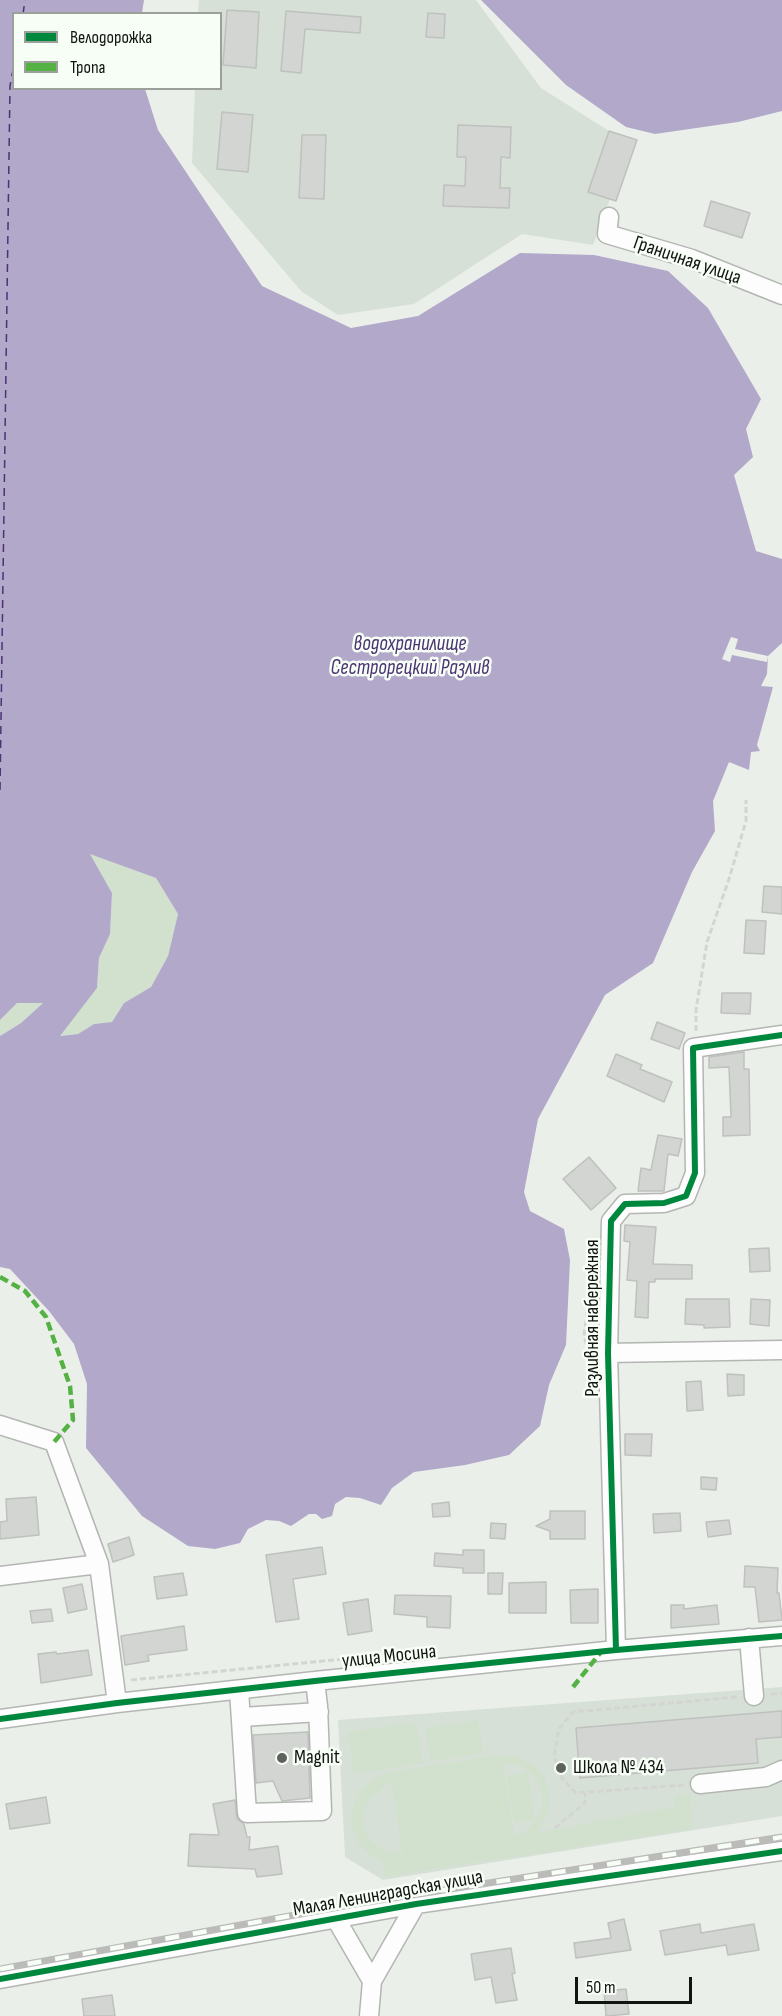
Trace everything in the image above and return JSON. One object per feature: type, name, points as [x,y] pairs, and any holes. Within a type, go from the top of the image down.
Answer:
[{"type":"street","name":"Граничная улица","points":[[609,217],[608,234],[692,259],[782,295]]},
{"type":"street","points":[[693,1048],[782,1035]]},
{"type":"street","name":"Разливная набережная","points":[[616,1650],[608,1353],[611,1221],[625,1204],[664,1203],[686,1196],[695,1173],[693,1048]]},
{"type":"street","points":[[608,1353],[782,1350]]},
{"type":"street","points":[[0,1425],[54,1442],[99,1564],[117,1703]]},
{"type":"street","points":[[0,1576],[99,1564]]},
{"type":"street","name":"улица Мосина","points":[[0,1719],[117,1703],[315,1681],[616,1650],[782,1636]]},
{"type":"street","points":[[749,1638],[754,1695]]},
{"type":"street","points":[[239,1690],[247,1814],[322,1811],[319,1712],[315,1681]]},
{"type":"street","points":[[242,1717],[319,1712]]},
{"type":"street","points":[[700,1784],[766,1777],[782,1770]]},
{"type":"street","name":"Малая Ленинградская улица","points":[[0,1979],[416,1905],[782,1851]]},
{"type":"street","points":[[369,2016],[372,1981],[416,1905]]},
{"type":"street","points":[[336,1919],[372,1981]]},
{"type":"path","points":[[693,1048],[697,1025],[696,1010],[707,942],[746,821],[746,800]]},
{"type":"path","points":[[114,1682],[413,1652]]},
{"type":"path","points":[[700,1784],[576,1793],[562,1778],[554,1756],[559,1729],[573,1712],[782,1693]]},
{"type":"path","points":[[555,1828],[585,1803],[585,1792]]},
{"type":"shaded area","points":[[199,0],[476,0],[541,88],[609,131],[589,191],[610,199],[593,245],[522,234],[414,304],[338,315],[302,292],[192,163],[195,90],[222,90],[222,12],[198,12]]},
{"type":"shaded area","name":"Школа № 434","points":[[782,1687],[782,1816],[383,1880],[345,1857],[338,1720]]},
{"type":"green space","points":[[89,853],[156,878],[178,914],[168,956],[151,987],[124,1003],[112,1022],[94,1024],[78,1034],[59,1036],[97,988],[99,958],[110,934],[112,893]]},
{"type":"green space","points":[[44,1002],[21,1023],[0,1036],[0,1020],[17,1003]]},
{"type":"green space","points":[[478,1720],[483,1753],[430,1761],[425,1728]]},
{"type":"green space","points":[[416,1722],[423,1763],[354,1774],[348,1732]]},
{"type":"green space","points":[[501,1755],[517,1758],[532,1764],[544,1776],[549,1792],[549,1810],[537,1833],[674,1807],[676,1795],[690,1794],[692,1829],[384,1877],[383,1861],[373,1857],[359,1844],[351,1825],[353,1806],[361,1790],[374,1779],[390,1772]],"holes":[[[503,1764],[516,1764],[529,1771],[538,1781],[542,1793],[542,1808],[535,1822],[525,1833],[514,1835]],[[392,1782],[402,1853],[390,1853],[379,1848],[369,1839],[363,1824],[365,1808],[372,1796]]]},
{"type":"green space","points":[[528,1772],[535,1820],[514,1823],[507,1776]]},
{"type":"water","name":"водохранилище Сестрорецкий Разлив","points":[[0,0],[144,0],[142,12],[12,12],[12,90],[145,90],[158,130],[262,286],[351,328],[418,316],[520,253],[594,255],[668,271],[708,308],[761,399],[746,429],[753,457],[734,475],[756,551],[782,559],[782,643],[768,656],[767,674],[761,686],[773,687],[757,745],[760,751],[751,752],[749,770],[729,762],[713,801],[715,831],[692,872],[653,963],[605,995],[538,1119],[524,1192],[530,1211],[564,1229],[570,1260],[566,1345],[549,1385],[540,1426],[509,1455],[465,1465],[414,1472],[392,1488],[381,1505],[360,1498],[346,1497],[335,1504],[332,1516],[322,1519],[316,1514],[309,1514],[291,1526],[279,1521],[266,1520],[248,1529],[240,1543],[215,1549],[188,1546],[142,1516],[86,1448],[87,1384],[74,1344],[49,1311],[10,1269],[0,1267],[0,1036],[21,1023],[43,1003],[17,1003],[0,1020]],"holes":[[[90,854],[156,878],[178,914],[168,956],[151,987],[124,1003],[112,1022],[94,1024],[78,1034],[60,1036],[97,988],[99,958],[110,934],[112,893]]]},
{"type":"water","points":[[481,0],[782,0],[782,111],[738,122],[655,134],[626,127],[566,85]]},
{"type":"pier","points":[[731,637],[738,639],[735,649],[768,656],[767,662],[732,655],[730,662],[722,659]]},
{"type":"building","points":[[227,10],[259,12],[256,68],[223,65]]},
{"type":"building","points":[[286,11],[361,17],[360,33],[305,29],[301,73],[281,71]]},
{"type":"building","points":[[428,13],[445,14],[444,38],[426,37]]},
{"type":"building","points":[[222,112],[253,115],[248,172],[217,169]]},
{"type":"building","points":[[458,125],[511,127],[510,158],[501,157],[500,188],[510,188],[509,208],[443,206],[444,185],[465,186],[466,157],[457,157]]},
{"type":"building","points":[[609,131],[637,140],[616,201],[588,192]]},
{"type":"building","points":[[302,135],[326,135],[324,199],[299,198]]},
{"type":"building","points":[[711,201],[750,213],[742,238],[704,226]]},
{"type":"building","points":[[764,886],[782,887],[782,914],[762,912]]},
{"type":"building","points":[[746,920],[766,921],[764,954],[744,953]]},
{"type":"building","points":[[722,993],[751,993],[750,1014],[721,1013]]},
{"type":"building","points":[[657,1022],[685,1033],[679,1049],[651,1039]]},
{"type":"building","points":[[744,1052],[744,1069],[749,1069],[750,1135],[723,1136],[723,1117],[731,1117],[729,1067],[709,1068],[709,1057]]},
{"type":"building","points":[[616,1054],[642,1065],[640,1069],[672,1082],[664,1102],[607,1076]]},
{"type":"building","points":[[658,1135],[682,1139],[678,1156],[668,1154],[664,1191],[638,1191],[641,1168],[651,1170]]},
{"type":"building","points":[[589,1157],[616,1188],[591,1210],[563,1179]]},
{"type":"building","points":[[625,1225],[656,1227],[653,1264],[692,1265],[692,1279],[655,1279],[655,1282],[649,1282],[648,1318],[635,1317],[637,1281],[627,1280],[630,1242],[624,1241]]},
{"type":"building","points":[[769,1248],[770,1271],[750,1272],[749,1249]]},
{"type":"building","points":[[686,1299],[729,1299],[730,1327],[704,1328],[704,1325],[685,1324]]},
{"type":"building","points":[[751,1299],[770,1300],[769,1326],[750,1324]]},
{"type":"building","points":[[727,1374],[744,1375],[744,1395],[728,1396]]},
{"type":"building","points":[[701,1381],[703,1410],[687,1411],[686,1382]]},
{"type":"building","points":[[625,1434],[652,1434],[651,1456],[625,1455]]},
{"type":"building","points":[[701,1477],[717,1478],[716,1490],[701,1489]]},
{"type":"building","points":[[36,1497],[39,1535],[0,1539],[0,1522],[7,1521],[6,1499]]},
{"type":"building","points":[[449,1502],[450,1516],[433,1517],[432,1504]]},
{"type":"building","points":[[550,1511],[585,1511],[585,1539],[550,1539],[550,1531],[536,1526],[550,1519]]},
{"type":"building","points":[[680,1513],[681,1531],[654,1533],[653,1514]]},
{"type":"building","points":[[729,1520],[731,1534],[708,1537],[706,1522]]},
{"type":"building","points":[[491,1523],[506,1524],[505,1539],[490,1538]]},
{"type":"building","points":[[129,1537],[134,1555],[113,1562],[108,1544]]},
{"type":"building","points":[[322,1547],[326,1574],[293,1579],[299,1619],[276,1622],[266,1555]]},
{"type":"building","points":[[463,1550],[484,1550],[484,1573],[463,1573],[463,1568],[434,1566],[435,1553],[463,1555]]},
{"type":"building","points":[[745,1566],[778,1568],[777,1593],[779,1593],[782,1620],[759,1622],[755,1587],[744,1587]]},
{"type":"building","points":[[183,1573],[187,1595],[157,1599],[154,1577]]},
{"type":"building","points":[[488,1573],[503,1573],[502,1594],[488,1594]]},
{"type":"building","points":[[546,1582],[546,1613],[509,1613],[509,1583]]},
{"type":"building","points":[[82,1584],[87,1609],[68,1613],[63,1588]]},
{"type":"building","points":[[598,1589],[598,1623],[571,1623],[570,1590]]},
{"type":"building","points":[[395,1595],[451,1596],[450,1628],[427,1627],[427,1617],[394,1614]]},
{"type":"building","points":[[368,1599],[372,1631],[348,1635],[343,1603]]},
{"type":"building","points":[[671,1605],[684,1605],[684,1609],[717,1605],[719,1624],[671,1628]]},
{"type":"building","points":[[51,1609],[53,1621],[32,1623],[30,1611]]},
{"type":"building","points":[[184,1626],[187,1650],[148,1655],[149,1661],[125,1665],[121,1636]]},
{"type":"building","points":[[88,1650],[92,1675],[41,1683],[38,1654]]},
{"type":"building","points":[[782,1711],[782,1737],[756,1739],[758,1763],[580,1778],[576,1728]]},
{"type":"building","name":"Magnit","points":[[308,1732],[310,1798],[282,1801],[273,1781],[256,1783],[253,1735]]},
{"type":"building","points":[[46,1797],[50,1823],[10,1829],[6,1804]]},
{"type":"building","points":[[235,1800],[237,1819],[244,1824],[247,1837],[250,1837],[249,1850],[278,1846],[282,1874],[257,1877],[255,1869],[188,1866],[190,1834],[219,1835],[213,1804]]},
{"type":"building","points":[[624,1919],[631,1950],[576,1958],[574,1943],[611,1938],[608,1923]]},
{"type":"building","points":[[700,1924],[701,1933],[754,1924],[759,1950],[728,1955],[726,1945],[665,1955],[660,1931]]},
{"type":"building","points":[[511,1948],[515,1973],[512,1974],[517,2000],[496,2003],[491,1977],[475,1980],[471,1954]]},
{"type":"building","points":[[626,1989],[629,2014],[606,2016],[604,1991]]},
{"type":"building","points":[[112,1995],[115,2016],[84,2016],[82,1999]]},
{"type":"ferry route","points":[[23,12],[25,0]]},
{"type":"ferry route","points":[[0,790],[10,86],[12,75]]},
{"type":"railway","points":[[0,1969],[355,1904],[782,1837]]},
{"type":"marked path","points":[[0,1277],[25,1291],[46,1317],[70,1386],[73,1420],[54,1442]]},
{"type":"marked path","points":[[573,1687],[601,1652]]},
{"type":"cycle path","points":[[616,1650],[608,1353],[611,1221],[625,1204],[664,1203],[686,1196],[695,1173],[693,1048],[782,1035]]},
{"type":"cycle path","points":[[0,1719],[117,1703],[315,1681],[616,1650],[782,1636]]},
{"type":"cycle path","points":[[0,1979],[416,1904],[782,1851]]},
{"type":"place","name":"Magnit","points":[[282,1758]]},
{"type":"place","name":"Школа № 434","points":[[561,1768]]}]
